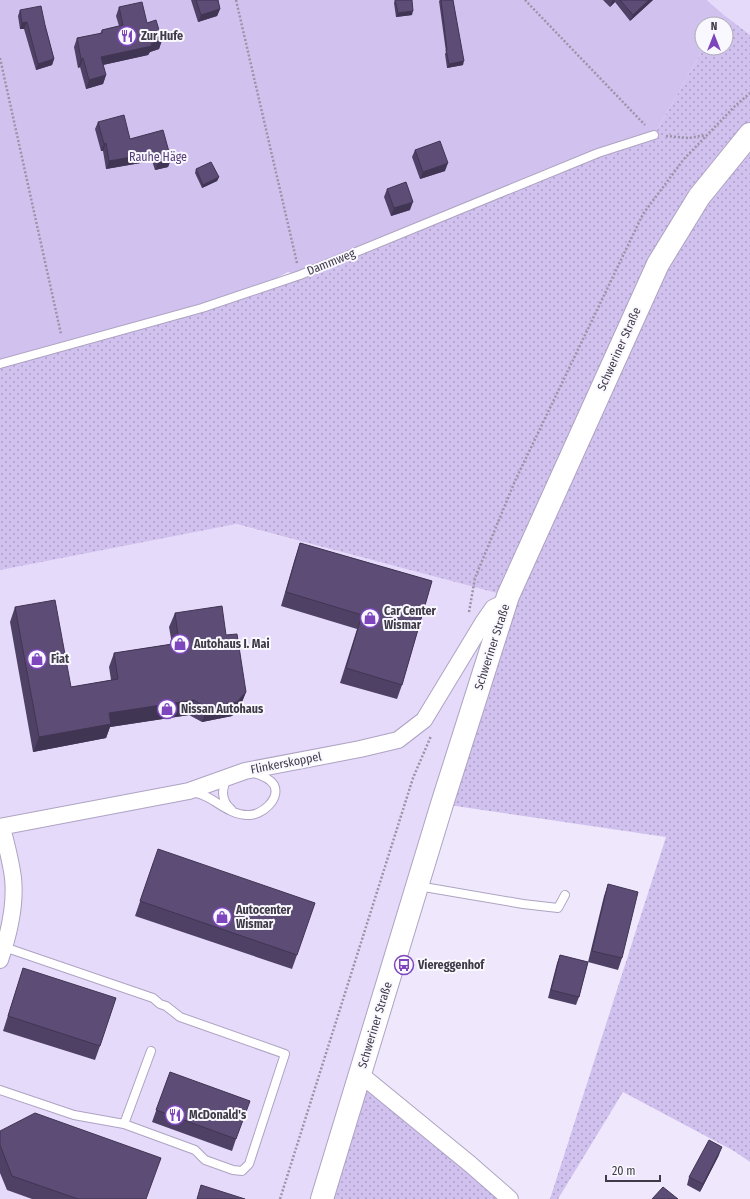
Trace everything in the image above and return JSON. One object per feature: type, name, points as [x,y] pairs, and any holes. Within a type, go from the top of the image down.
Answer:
[{"type":"main road","name":"Schweriner Straße","points":[[322,1199],[444,796],[506,601],[658,264],[699,198],[750,134]]},
{"type":"street","name":"Flinkerskoppel","points":[[1,827],[189,791],[237,773],[398,740],[424,720],[484,621],[493,608],[506,601]]},
{"type":"street","points":[[1,827],[13,879],[13,904],[9,931],[2,953]]},
{"type":"street","points":[[360,1074],[470,1164],[510,1199]]},
{"type":"lane","name":"Dammweg","points":[[0,364],[202,308],[300,275],[598,153],[654,135]]},
{"type":"lane","points":[[189,791],[202,794],[236,813],[251,815],[260,813],[268,806],[274,796],[275,787],[272,782],[263,776],[237,773],[225,782],[223,793],[224,800],[236,813]]},
{"type":"lane","points":[[418,886],[523,904],[558,908],[565,895]]},
{"type":"lane","points":[[0,1090],[74,1115],[124,1124],[195,1150],[205,1160],[233,1170],[242,1171],[249,1164],[285,1054],[180,1017],[153,998],[2,953]]},
{"type":"lane","points":[[124,1124],[151,1051]]},
{"type":"path","points":[[236,0],[300,275]]},
{"type":"path","points":[[525,0],[654,135],[689,138],[707,135]]},
{"type":"path","points":[[0,58],[64,346]]},
{"type":"shaded area","points":[[708,0],[750,0],[750,35],[734,23],[734,16],[724,15]]},
{"type":"shaded area","points":[[230,523],[508,596],[327,1199],[0,1199],[0,569]]},
{"type":"green space","name":"Rauhe Häge","points":[[0,0],[707,0],[724,15],[694,16],[694,56],[699,56],[654,135],[300,275],[288,272],[248,293],[0,364]]},
{"type":"green space","points":[[734,23],[750,35],[750,1162],[734,1151],[623,1092],[558,1199],[550,1199],[666,837],[442,804],[508,596],[236,524],[0,570],[0,364],[248,293],[654,135],[699,56],[734,56]]},
{"type":"green space","points":[[364,1080],[510,1199],[322,1199]]},
{"type":"building","points":[[196,0],[218,0],[220,9],[201,15]]},
{"type":"building","points":[[395,0],[412,0],[413,11],[398,13]]},
{"type":"building","points":[[441,0],[453,0],[464,61],[449,64],[446,50]]},
{"type":"building","points":[[620,0],[649,0],[633,15]]},
{"type":"building","points":[[142,2],[147,23],[156,20],[162,40],[151,44],[152,46],[101,57],[106,75],[89,80],[83,58],[81,59],[77,38],[102,33],[102,30],[123,25],[119,7]]},
{"type":"building","points":[[41,6],[54,59],[38,64],[27,22],[22,23],[20,10]]},
{"type":"building","points":[[124,115],[130,139],[163,130],[171,159],[158,163],[155,153],[109,161],[106,143],[104,144],[98,122]]},
{"type":"building","points":[[440,141],[448,163],[423,172],[415,150]]},
{"type":"building","points":[[211,162],[219,177],[203,185],[196,169]]},
{"type":"building","points":[[406,182],[413,202],[394,208],[387,189]]},
{"type":"building","name":"Car Center Wismar","points":[[300,543],[432,581],[402,685],[346,668],[362,615],[286,592]]},
{"type":"building","points":[[55,600],[71,687],[118,679],[114,653],[179,643],[175,613],[222,606],[226,635],[237,634],[246,692],[237,702],[207,708],[194,700],[109,713],[111,724],[39,737],[15,607]]},
{"type":"building","name":"Autocenter Wismar","points":[[158,849],[315,903],[297,955],[140,901]]},
{"type":"building","points":[[608,884],[638,892],[622,958],[592,951]]},
{"type":"building","points":[[560,955],[588,962],[579,997],[551,990]]},
{"type":"building","points":[[23,968],[116,998],[100,1046],[8,1016]]},
{"type":"building","points":[[170,1072],[250,1101],[236,1139],[156,1110]]},
{"type":"building","points":[[35,1113],[161,1158],[146,1199],[78,1199],[12,1176],[0,1145],[0,1131]]},
{"type":"building","points":[[709,1140],[722,1147],[703,1184],[689,1177]]},
{"type":"building","points":[[201,1185],[245,1199],[197,1199]]},
{"type":"building","points":[[663,1187],[678,1199],[652,1199]]},
{"type":"place","name":"Zur Hufe","points":[[127,36]]},
{"type":"place","name":"Car Center Wismar","points":[[370,618]]},
{"type":"place","name":"Autohaus I. Mai","points":[[180,644]]},
{"type":"place","name":"Fiat","points":[[37,659]]},
{"type":"place","name":"Nissan Autohaus","points":[[167,709]]},
{"type":"place","name":"Autocenter Wismar","points":[[222,917]]},
{"type":"place","name":"Viereggenhof","points":[[404,965]]},
{"type":"place","name":"McDonald's","points":[[175,1115]]}]
